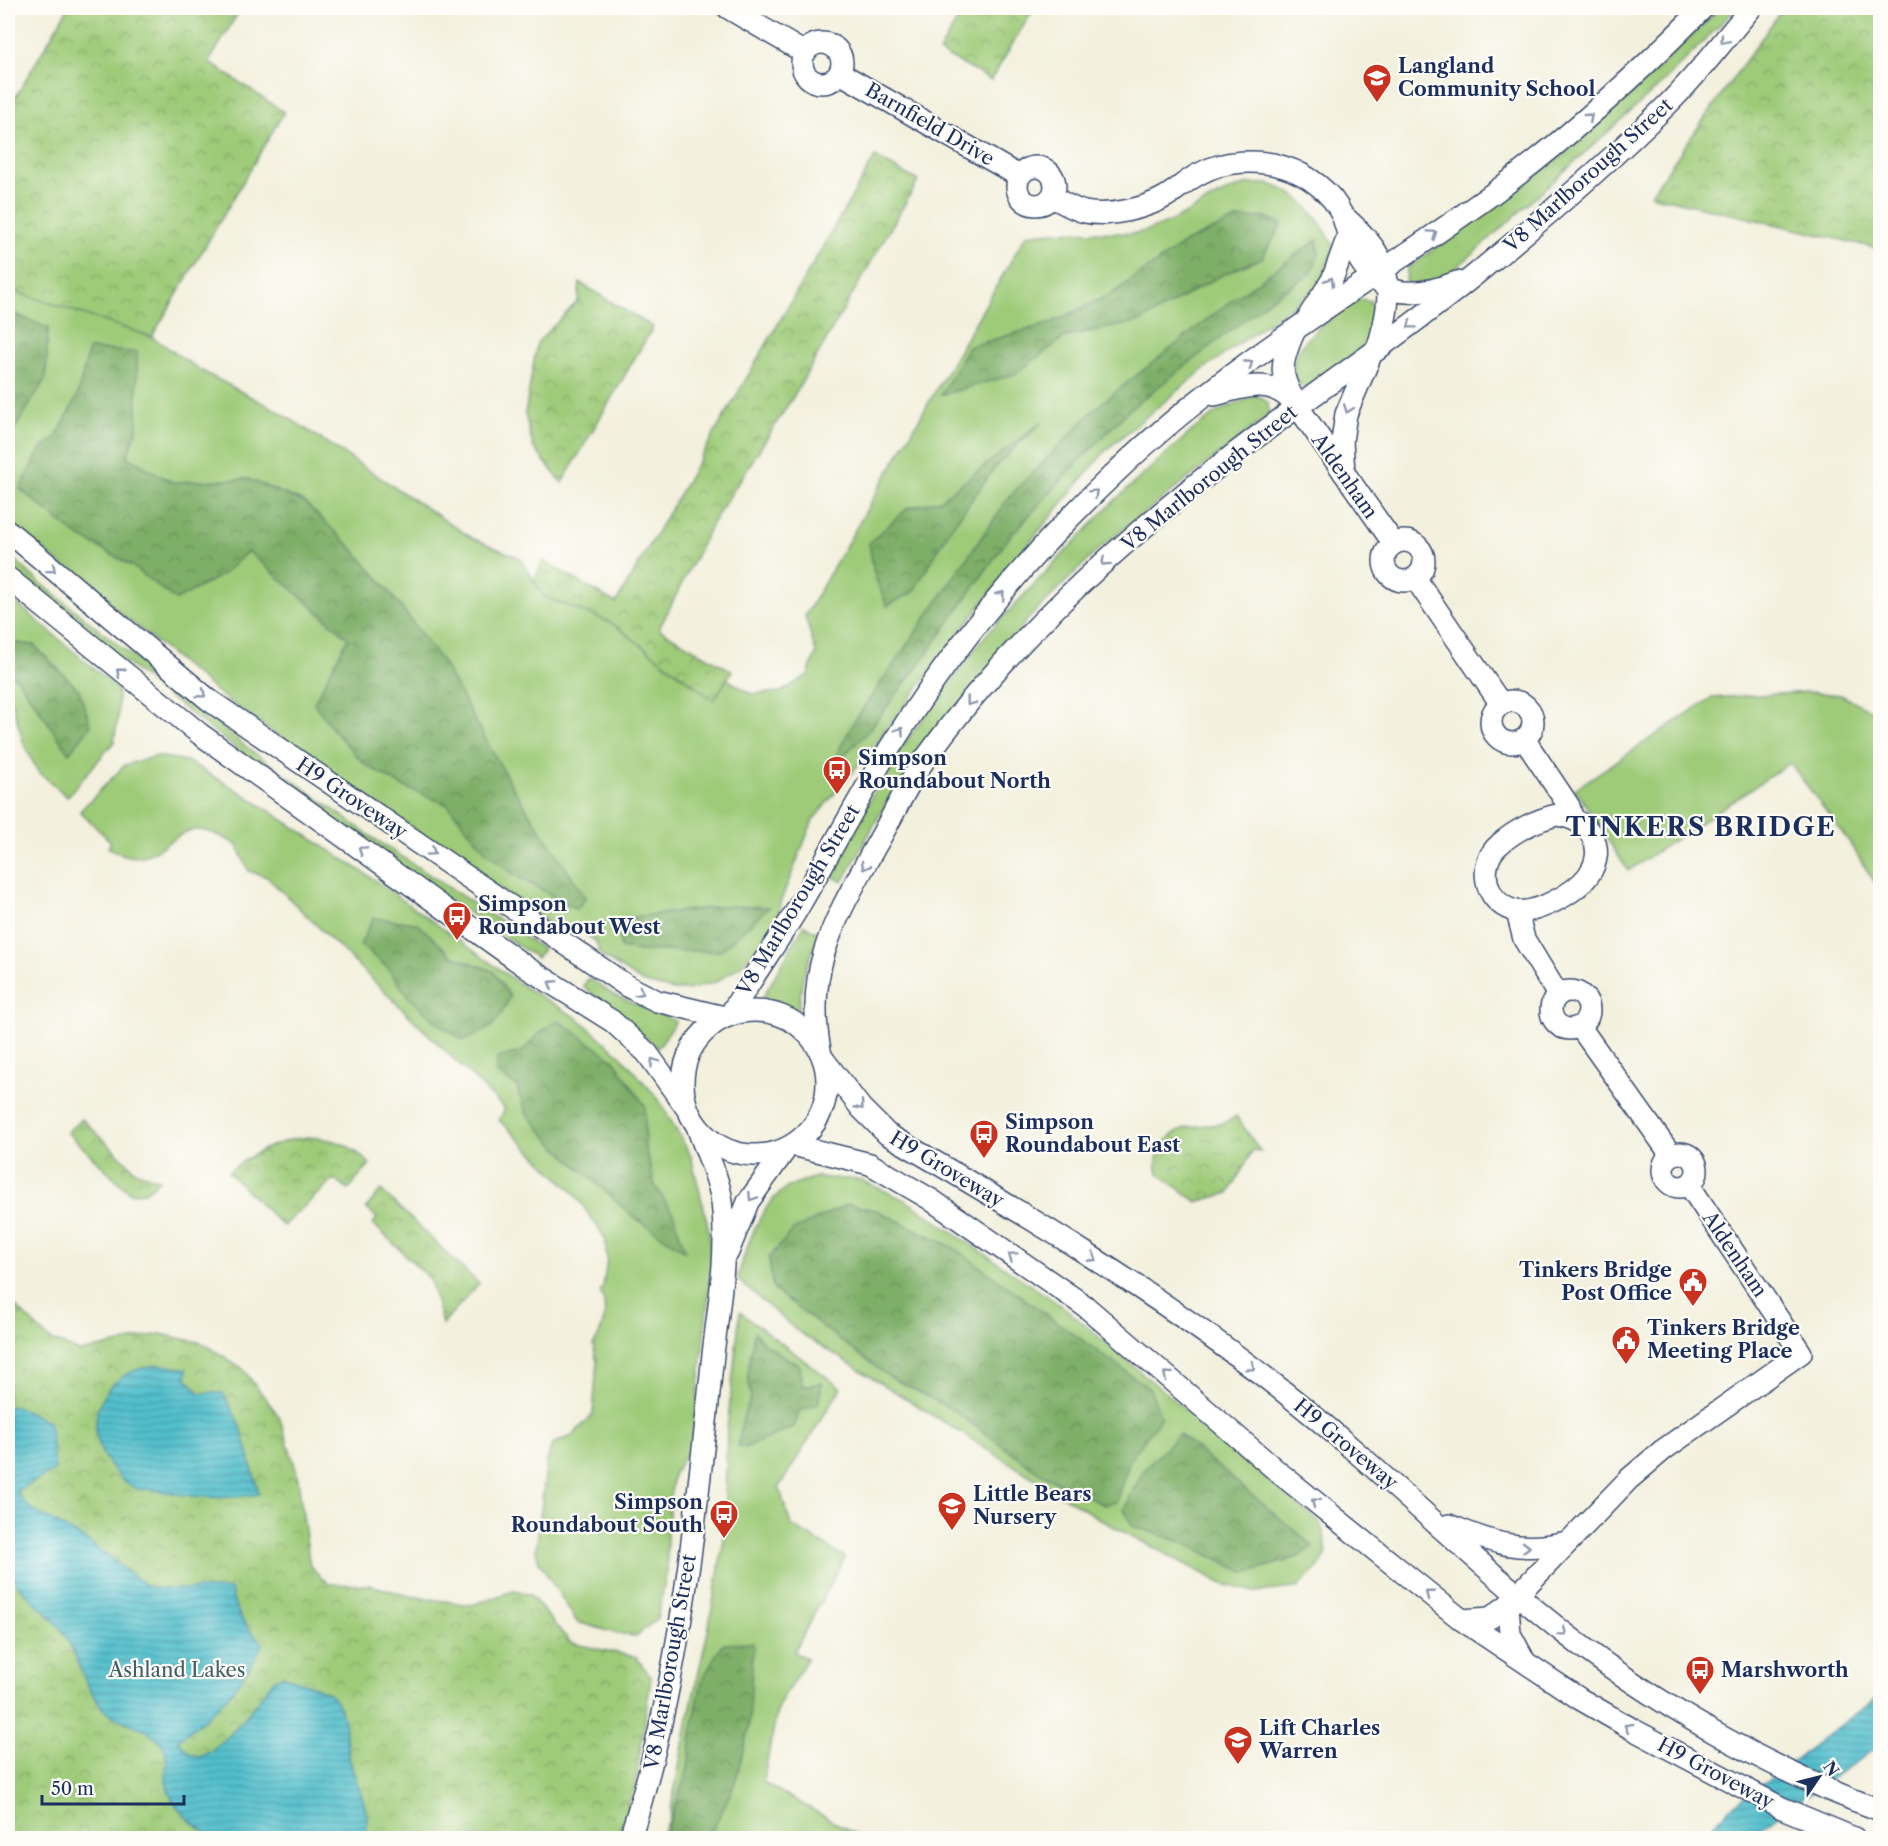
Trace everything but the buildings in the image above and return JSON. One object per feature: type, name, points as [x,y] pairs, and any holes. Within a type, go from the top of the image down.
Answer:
[{"type":"street","name":"Barnfield Drive","points":[[728,8],[805,53],[803,70],[811,80],[830,82],[840,73],[1020,176],[1018,193],[1026,202],[1043,204],[1052,197],[1084,212],[1103,213],[1132,209],[1162,199],[1199,173],[1213,168],[1229,164],[1264,163],[1283,166],[1312,181],[1332,199],[1342,215]]},
{"type":"street","name":"V8 Marlborough Street","points":[[727,1016],[794,914],[894,740],[951,659],[1007,588],[1118,470],[1202,399],[1300,327],[1534,163],[1620,90],[1703,8]]},
{"type":"street","name":"V8 Marlborough Street","points":[[822,1055],[814,1018],[817,974],[829,937],[849,895],[923,762],[985,683],[1038,623],[1154,518],[1474,276],[1669,104],[1751,8]]},
{"type":"street","points":[[1342,215],[1362,232],[1378,272]]},
{"type":"street","points":[[1342,215],[1348,236],[1390,290],[1385,325],[1346,414],[1342,441],[1344,474]]},
{"type":"street","points":[[1298,407],[1285,384],[1282,369],[1284,355],[1332,280],[1348,236]]},
{"type":"street","points":[[1390,290],[1417,294],[1474,276]]},
{"type":"street","points":[[1202,399],[1252,385],[1273,386],[1285,393],[1298,407]]},
{"type":"street","name":"Aldenham","points":[[1298,407],[1394,544],[1385,556],[1387,572],[1401,581],[1414,578],[1501,704]]},
{"type":"street","name":"H9 Groveway","points":[[8,531],[209,700],[627,986],[657,1001],[727,1016]]},
{"type":"street","name":"H9 Groveway","points":[[8,578],[200,734],[529,969],[612,1021],[647,1053],[688,1110]]},
{"type":"street","points":[[1518,701],[1531,712],[1533,724],[1524,740],[1511,743],[1494,733],[1491,721],[1501,704],[1518,701]]},
{"type":"street","points":[[1524,740],[1569,806],[1572,817]]},
{"type":"street","points":[[1548,816],[1572,817],[1584,824],[1592,835],[1597,858],[1586,878],[1544,907],[1533,911],[1517,912],[1497,901],[1488,889],[1486,869],[1492,853],[1500,844],[1548,816]]},
{"type":"street","points":[[1517,912],[1524,939],[1558,995]]},
{"type":"street","points":[[1573,990],[1586,998],[1590,1011],[1580,1027],[1564,1028],[1554,1020],[1551,1005],[1558,995],[1573,990]]},
{"type":"street","points":[[756,1011],[782,1015],[797,1024],[810,1036],[822,1055],[828,1084],[823,1108],[811,1129],[789,1147],[768,1155],[748,1155],[730,1151],[713,1142],[698,1129],[688,1110],[683,1092],[683,1074],[687,1056],[696,1040],[709,1026],[727,1016],[756,1011]]},
{"type":"street","name":"Aldenham","points":[[1567,1542],[1629,1479],[1664,1450],[1801,1353],[1689,1185],[1698,1171],[1695,1160],[1681,1152],[1671,1155],[1580,1027]]},
{"type":"street","name":"H9 Groveway","points":[[822,1055],[861,1108],[887,1134],[1107,1267],[1204,1332],[1278,1388],[1426,1512],[1482,1562],[1513,1599],[1615,1670],[1728,1740],[1881,1810]]},
{"type":"street","name":"V8 Marlborough Street","points":[[630,1839],[651,1772],[676,1648],[705,1433],[721,1268],[722,1199],[698,1129]]},
{"type":"street","name":"V8 Marlborough Street","points":[[721,1268],[748,1202],[789,1147]]},
{"type":"street","name":"H9 Groveway","points":[[789,1147],[870,1164],[930,1199],[1085,1306],[1277,1471],[1457,1616],[1527,1664],[1632,1729],[1782,1808],[1854,1839]]},
{"type":"street","points":[[1426,1512],[1485,1540],[1514,1547],[1536,1547],[1567,1542]]},
{"type":"street","points":[[1457,1616],[1490,1618],[1513,1599],[1567,1542]]},
{"type":"street","points":[[1513,1599],[1510,1634],[1527,1664]]},
{"type":"green space","points":[[68,8],[241,8],[209,62],[284,112],[152,337],[8,289],[8,110]]},
{"type":"green space","points":[[964,8],[1034,8],[991,80],[939,52]]},
{"type":"green space","points":[[1720,8],[1737,8],[1660,85],[1476,251],[1442,280],[1410,285],[1406,281],[1407,269],[1563,155],[1630,96]]},
{"type":"green space","points":[[1783,8],[1880,8],[1880,249],[1650,195]]},
{"type":"green space","points":[[875,157],[918,181],[793,397],[713,522],[659,629],[732,671],[714,700],[612,623],[543,596],[534,579],[543,561],[616,603]]},
{"type":"green space","points":[[1249,184],[1270,184],[1293,195],[1310,210],[1324,229],[1335,248],[1318,287],[1204,369],[1106,450],[1016,559],[876,743],[813,820],[780,903],[778,920],[758,949],[740,966],[716,982],[688,990],[673,990],[642,982],[600,955],[596,942],[571,923],[556,928],[227,700],[9,522],[15,514],[8,507],[8,289],[152,337],[200,370],[278,411],[472,538],[520,558],[543,596],[612,623],[713,700],[727,679],[751,694],[781,692],[808,675],[816,653],[805,616],[1026,235],[1072,231],[1136,233],[1165,224],[1220,195]]},
{"type":"green space","points":[[1266,217],[1282,224],[1262,258],[1218,277],[1141,321],[1065,337],[1015,374],[941,395],[968,347],[1051,323],[1111,294],[1186,242],[1236,219]]},
{"type":"green space","points":[[1317,240],[1319,254],[1311,274],[1272,298],[1130,409],[1078,462],[1007,540],[919,665],[865,735],[828,770],[855,720],[1010,496],[1098,406],[1232,300]]},
{"type":"green space","points":[[580,283],[653,327],[562,483],[533,447],[525,414],[537,343],[578,301]]},
{"type":"green space","points":[[1359,299],[1371,301],[1375,315],[1374,329],[1368,341],[1346,362],[1310,387],[1301,386],[1294,373],[1294,360],[1300,347],[1323,324]]},
{"type":"green space","points":[[8,311],[48,328],[46,378],[8,440]]},
{"type":"green space","points":[[89,349],[137,352],[137,430],[127,457],[172,482],[248,479],[304,502],[352,548],[386,587],[442,662],[516,793],[586,898],[576,909],[514,875],[487,853],[448,805],[402,786],[364,764],[334,731],[314,703],[348,638],[248,551],[224,574],[176,600],[132,566],[75,534],[20,489],[40,450],[57,436],[77,396]]},
{"type":"green space","points":[[1257,395],[1268,403],[1269,413],[1263,420],[1101,547],[1028,619],[915,761],[885,805],[843,882],[829,875],[891,761],[985,636],[1112,503],[1193,430],[1219,411]]},
{"type":"green space","points":[[1043,421],[997,465],[951,528],[913,592],[887,606],[874,574],[869,543],[908,508],[940,500]]},
{"type":"green space","points":[[8,553],[38,581],[248,748],[373,838],[543,949],[537,958],[400,866],[199,720],[134,670],[8,564]]},
{"type":"green space","points":[[8,596],[118,689],[118,717],[114,742],[67,797],[37,770],[24,744],[12,703],[8,700]]},
{"type":"green space","points":[[8,642],[34,645],[79,690],[91,726],[69,753],[17,678],[8,673]]},
{"type":"green space","points":[[1810,692],[1841,695],[1880,715],[1880,891],[1850,843],[1790,763],[1628,871],[1575,789],[1711,698]]},
{"type":"green space","points":[[157,756],[187,761],[242,793],[372,878],[523,986],[579,1019],[622,1057],[659,1100],[691,1156],[708,1226],[712,1262],[693,1442],[673,1475],[667,1533],[667,1572],[657,1619],[636,1636],[619,1634],[577,1622],[539,1562],[536,1550],[547,1461],[552,1444],[572,1436],[593,1414],[597,1362],[593,1345],[600,1332],[605,1312],[600,1291],[603,1287],[607,1260],[605,1238],[575,1194],[499,1120],[505,1109],[267,877],[249,871],[235,844],[201,830],[175,837],[141,857],[126,856],[108,847],[111,842],[80,811],[125,765]]},
{"type":"green space","points":[[723,906],[769,907],[720,951],[640,951],[620,948],[620,919]]},
{"type":"green space","points":[[373,918],[417,923],[451,955],[493,971],[510,996],[498,1019],[488,1029],[463,1040],[437,1023],[408,996],[387,967],[360,945]]},
{"type":"green space","points":[[804,925],[819,934],[803,977],[798,1011],[763,997]]},
{"type":"green space","points":[[589,978],[614,995],[676,1021],[658,1048],[583,986]]},
{"type":"green space","points":[[558,1020],[614,1060],[645,1106],[645,1147],[655,1186],[673,1213],[685,1251],[635,1218],[555,1146],[527,1114],[516,1086],[495,1072],[498,1058],[523,1051],[538,1034]]},
{"type":"green space","points":[[1236,1116],[1261,1152],[1253,1150],[1229,1193],[1197,1202],[1158,1173],[1157,1162],[1160,1150],[1177,1132],[1186,1128],[1216,1124]]},
{"type":"green space","points":[[82,1119],[137,1172],[160,1180],[145,1192],[130,1193],[67,1132]]},
{"type":"green space","points":[[308,1137],[327,1139],[342,1144],[370,1164],[348,1190],[334,1179],[283,1226],[228,1172],[266,1148]]},
{"type":"green space","points":[[816,1177],[861,1180],[905,1200],[1066,1309],[1320,1523],[1326,1545],[1324,1560],[1297,1588],[1254,1592],[1223,1584],[1103,1521],[797,1331],[737,1279],[754,1230],[767,1207],[788,1187]]},
{"type":"green space","points":[[381,1190],[479,1284],[442,1324],[430,1279],[373,1224],[377,1218],[366,1208]]},
{"type":"green space","points":[[848,1204],[876,1210],[954,1248],[1150,1389],[1161,1417],[1130,1460],[1116,1502],[1104,1505],[1040,1473],[953,1410],[888,1376],[773,1289],[769,1258],[793,1230]]},
{"type":"green space","name":"Ashland Lakes","points":[[8,1299],[49,1339],[80,1352],[160,1334],[203,1343],[242,1368],[279,1416],[297,1473],[310,1566],[329,1584],[370,1585],[410,1596],[472,1605],[516,1590],[530,1595],[571,1643],[636,1657],[651,1677],[635,1787],[618,1838],[8,1838]]},
{"type":"green space","points":[[740,1312],[841,1388],[779,1487],[791,1525],[845,1557],[794,1652],[807,1659],[778,1706],[763,1782],[863,1838],[660,1838],[669,1820],[708,1631],[724,1539],[727,1429]]},
{"type":"green space","points":[[754,1332],[766,1345],[800,1366],[802,1386],[822,1383],[818,1404],[799,1411],[795,1426],[745,1448],[738,1446],[743,1418],[751,1397],[748,1374]]},
{"type":"green space","points":[[1179,1434],[1313,1546],[1298,1557],[1246,1573],[1184,1543],[1132,1526],[1124,1509],[1143,1471]]},
{"type":"green space","points":[[753,1643],[749,1727],[735,1783],[709,1838],[664,1838],[688,1768],[693,1724],[703,1678],[722,1644]]},
{"type":"water","points":[[160,1365],[187,1369],[186,1378],[200,1393],[223,1393],[241,1427],[259,1494],[204,1497],[139,1489],[128,1484],[115,1472],[103,1455],[97,1437],[96,1419],[100,1403],[109,1389],[122,1377],[139,1369]]},
{"type":"water","points":[[8,1406],[20,1408],[49,1422],[55,1470],[17,1491],[24,1503],[86,1540],[146,1585],[158,1589],[231,1589],[242,1619],[263,1644],[255,1659],[227,1697],[178,1740],[189,1753],[200,1757],[232,1733],[274,1680],[283,1675],[326,1692],[336,1701],[343,1716],[349,1757],[367,1817],[365,1838],[223,1839],[198,1827],[182,1813],[167,1787],[166,1755],[163,1746],[148,1732],[112,1716],[98,1703],[63,1632],[50,1616],[20,1588],[9,1571],[6,1555],[13,1528],[8,1515]]},
{"type":"water","points":[[1880,1696],[1880,1745],[1746,1838],[1707,1838],[1710,1828],[1730,1808]]},
{"type":"place","name":"Langland Community School","points":[[1377,104]]},
{"type":"place","name":"Simpson Roundabout North","points":[[837,796]]},
{"type":"place","name":"Simpson Roundabout West","points":[[457,942]]},
{"type":"place","name":"Simpson Roundabout East","points":[[984,1160]]},
{"type":"place","name":"Tinkers Bridge Post Office","points":[[1693,1308]]},
{"type":"place","name":"Tinkers Bridge Meeting Place","points":[[1626,1366]]},
{"type":"place","name":"Little Bears Nursery","points":[[952,1532]]},
{"type":"place","name":"Simpson Roundabout South","points":[[724,1540]]},
{"type":"place","name":"Marshworth","points":[[1700,1696]]},
{"type":"place","name":"Lift Charles Warren","points":[[1238,1766]]},
{"type":"district","name":"TINKERS BRIDGE","points":[[1701,827]]}]
